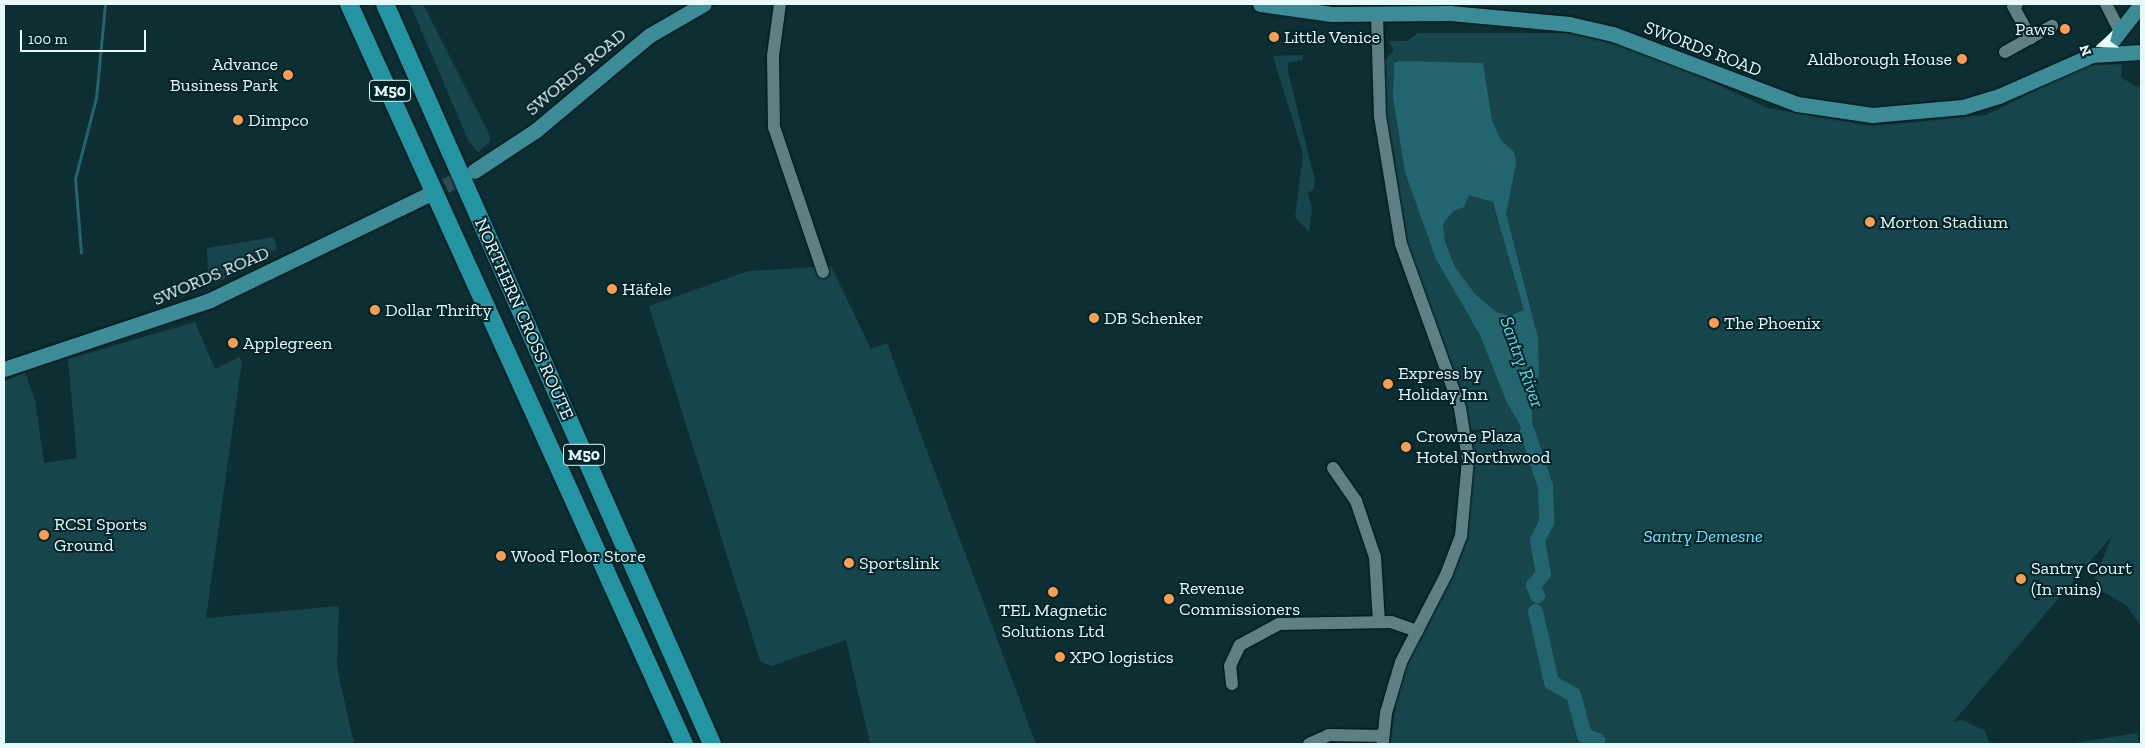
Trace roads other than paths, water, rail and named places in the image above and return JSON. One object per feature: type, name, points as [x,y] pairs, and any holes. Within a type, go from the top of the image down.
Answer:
[{"type":"highway","name":"M50","points":[[349,4],[430,178]]},
{"type":"highway","name":"M50","points":[[355,4],[430,178]]},
{"type":"highway","name":"NORTHERN CROSS ROUTE","points":[[385,4],[712,744]]},
{"type":"highway","name":"NORTHERN CROSS ROUTE","points":[[430,178],[684,744]]},
{"type":"main road","name":"SWORDS ROAD","points":[[474,171],[535,131],[650,35],[704,4]]},
{"type":"main road","name":"SWORDS ROAD","points":[[1260,4],[1377,16],[1450,8],[1527,18],[1613,34],[1797,104],[1872,115],[1963,107],[1999,96],[2092,55],[2109,45],[2141,43]]},
{"type":"main road","points":[[2109,45],[2141,4]]},
{"type":"main road","name":"SWORDS ROAD","points":[[2092,55],[2141,52]]},
{"type":"main road","name":"SWORDS ROAD","points":[[4,369],[210,300],[424,196]]},
{"type":"street","points":[[780,4],[774,56],[774,127],[823,272]]},
{"type":"street","points":[[2014,4],[2031,38]]},
{"type":"street","points":[[2106,4],[2117,26]]},
{"type":"street","points":[[1309,744],[1329,735],[1383,740],[1391,691],[1461,536],[1468,459],[1460,408],[1401,244],[1380,116],[1377,16]]},
{"type":"street","points":[[2005,52],[2052,26]]},
{"type":"street","points":[[1333,468],[1356,500],[1375,557],[1379,622]]},
{"type":"street","points":[[1232,684],[1230,666],[1235,652],[1264,629],[1297,621],[1342,626],[1379,622],[1417,631]]},
{"type":"water","points":[[1400,61],[1483,63],[1492,121],[1501,140],[1514,152],[1516,163],[1506,214],[1538,338],[1539,375],[1531,399],[1534,449],[1507,403],[1480,335],[1436,259],[1405,172],[1393,97],[1394,63]],"holes":[[[1469,195],[1493,202],[1524,310],[1510,316],[1496,312],[1475,294],[1455,267],[1445,242],[1443,224],[1453,211],[1464,207]]]},
{"type":"waterway","points":[[81,253],[75,179],[96,98],[105,4]]},
{"type":"waterway","name":"Santry River","points":[[1527,431],[1545,486],[1546,522],[1537,540],[1543,573],[1533,585],[1537,595]]},
{"type":"waterway","name":"Santry River","points":[[1535,611],[1551,682],[1573,694],[1584,735],[1597,740],[1596,744]]},
{"type":"tunnel","points":[[425,196],[472,172]]},
{"type":"place","name":"Paws","points":[[2065,29]]},
{"type":"place","name":"Little Venice","points":[[1274,37]]},
{"type":"place","name":"Aldborough House","points":[[1962,59]]},
{"type":"place","name":"Advance Business Park","points":[[288,75]]},
{"type":"place","name":"Dimpco","points":[[238,120]]},
{"type":"place","name":"Morton Stadium","points":[[1870,222]]},
{"type":"place","name":"Häfele","points":[[612,289]]},
{"type":"place","name":"Dollar Thrifty","points":[[375,310]]},
{"type":"place","name":"DB Schenker","points":[[1094,318]]},
{"type":"place","name":"The Phoenix","points":[[1714,323]]},
{"type":"place","name":"Applegreen","points":[[233,343]]},
{"type":"place","name":"Express by Holiday Inn","points":[[1388,384]]},
{"type":"place","name":"Crowne Plaza Hotel Northwood","points":[[1406,447]]},
{"type":"place","name":"RCSI Sports Ground","points":[[44,535]]},
{"type":"place","name":"Wood Floor Store","points":[[501,556]]},
{"type":"place","name":"Sportslink","points":[[849,563]]},
{"type":"place","name":"Santry Court (In ruins)","points":[[2021,579]]},
{"type":"place","name":"TEL Magnetic Solutions Ltd","points":[[1053,592]]},
{"type":"place","name":"Revenue Commissioners","points":[[1169,599]]},
{"type":"place","name":"XPO logistics","points":[[1060,657]]},
{"type":"park label","name":"Santry Demesne","points":[[1703,536]]}]
